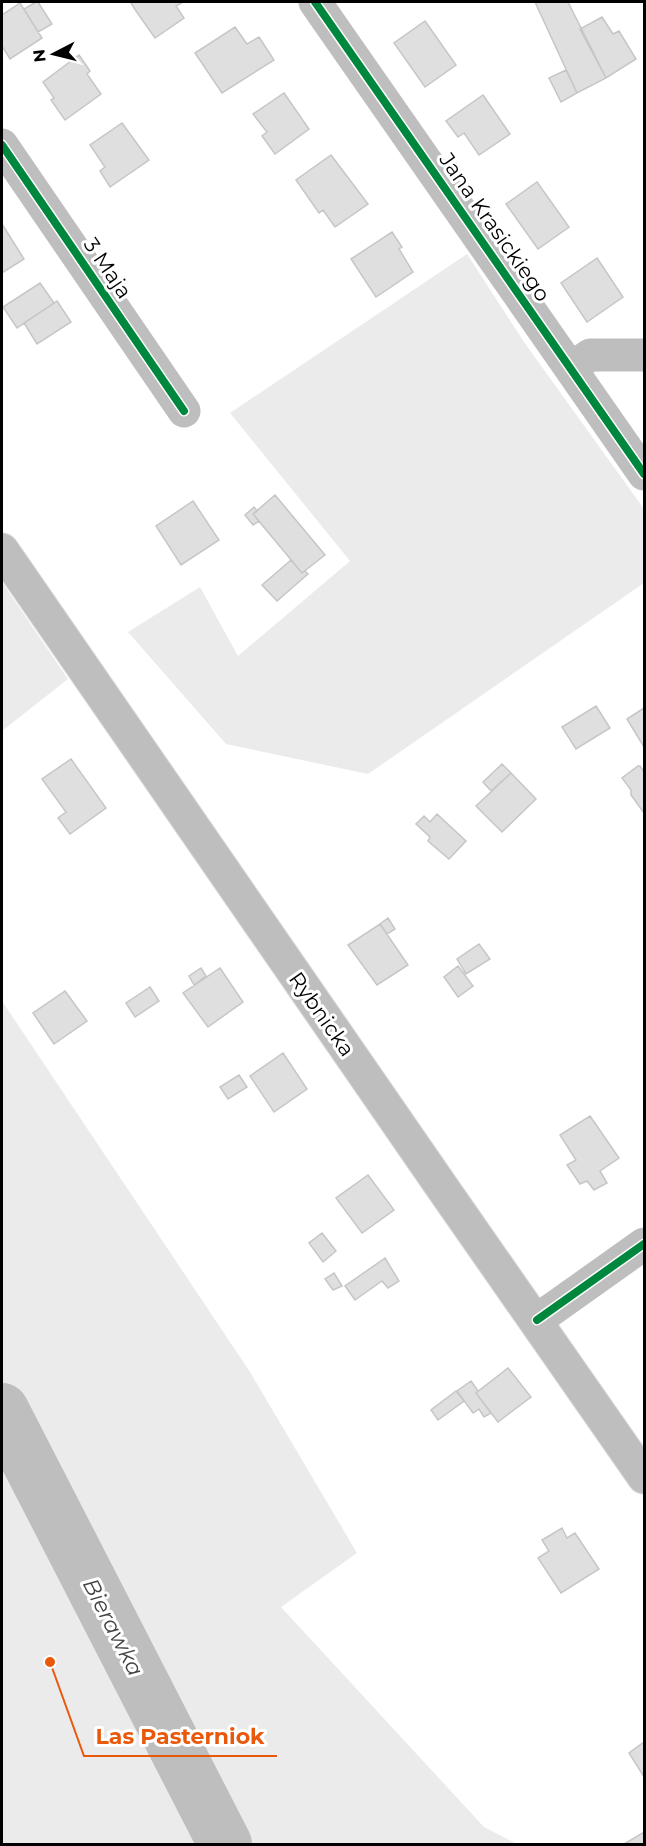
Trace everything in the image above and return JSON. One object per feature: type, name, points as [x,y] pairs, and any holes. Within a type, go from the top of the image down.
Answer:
[{"type":"main road","name":"Jana Krasickiego","points":[[315,2],[645,474]]},
{"type":"main road","name":"3 Maja","points":[[2,145],[184,411]]},
{"type":"main road","points":[[572,368],[590,355],[645,355]]},
{"type":"main road","name":"Rybnicka","points":[[2,550],[446,1193],[645,1476]]},
{"type":"main road","points":[[537,1320],[645,1244]]},
{"type":"shaded area","points":[[467,254],[524,342],[644,509],[644,583],[368,774],[226,744],[128,632],[200,587],[238,656],[350,561],[230,413]]},
{"type":"shaded area","points":[[2,582],[68,679],[2,731]]},
{"type":"shaded area","points":[[2,1001],[250,1372],[357,1553],[281,1607],[484,1827],[517,1844],[2,1844]]},
{"type":"building","points":[[36,2],[52,24],[38,32],[24,9]]},
{"type":"building","points":[[183,2],[176,6],[184,18],[155,38],[131,3]]},
{"type":"building","points":[[535,2],[568,2],[606,78],[577,93]]},
{"type":"building","points":[[20,3],[42,38],[10,59],[2,46],[2,15]]},
{"type":"building","points":[[602,17],[613,34],[619,31],[636,59],[606,78],[580,29]]},
{"type":"building","points":[[425,21],[456,65],[425,87],[394,43]]},
{"type":"building","points":[[235,27],[247,44],[259,37],[274,60],[222,93],[195,53]]},
{"type":"building","points":[[79,55],[90,71],[87,74],[101,94],[65,120],[51,100],[54,98],[43,82]]},
{"type":"building","points":[[566,70],[577,93],[561,102],[549,78]]},
{"type":"building","points":[[284,93],[309,129],[275,154],[262,136],[267,132],[253,114]]},
{"type":"building","points":[[483,95],[510,134],[479,155],[464,133],[458,137],[446,121]]},
{"type":"building","points":[[122,123],[149,160],[110,187],[100,171],[105,167],[90,145]]},
{"type":"building","points":[[331,155],[368,204],[335,227],[323,210],[319,213],[296,180]]},
{"type":"building","points":[[537,182],[569,227],[538,249],[506,204]]},
{"type":"building","points":[[2,224],[24,259],[2,273]]},
{"type":"building","points":[[392,232],[402,247],[399,249],[413,272],[376,297],[351,259]]},
{"type":"building","points":[[597,258],[623,297],[587,322],[561,283]]},
{"type":"building","points":[[40,283],[54,303],[17,328],[3,307]]},
{"type":"building","points":[[57,301],[71,322],[37,344],[24,323]]},
{"type":"building","points":[[275,495],[325,555],[302,573],[253,514]]},
{"type":"building","points":[[193,501],[219,540],[181,565],[156,526]]},
{"type":"building","points":[[254,507],[257,511],[253,514],[259,521],[253,525],[245,515]]},
{"type":"building","points":[[291,560],[302,573],[305,571],[308,574],[277,601],[262,585]]},
{"type":"building","points":[[596,706],[610,728],[576,749],[562,727]]},
{"type":"building","points":[[644,708],[644,747],[627,719]]},
{"type":"building","points":[[71,759],[106,808],[70,834],[58,818],[66,812],[42,779]]},
{"type":"building","points":[[502,764],[511,773],[491,791],[483,782]]},
{"type":"building","points":[[638,766],[644,772],[644,813],[622,778]]},
{"type":"building","points":[[511,773],[536,799],[502,832],[476,806]]},
{"type":"building","points":[[437,814],[466,841],[449,859],[428,841],[430,837],[416,824],[424,816],[430,822]]},
{"type":"building","points":[[388,918],[395,929],[387,934],[380,924]]},
{"type":"building","points":[[380,924],[408,965],[377,985],[348,945]]},
{"type":"building","points":[[479,944],[490,959],[466,974],[457,959]]},
{"type":"building","points":[[458,966],[473,986],[458,997],[444,977]]},
{"type":"building","points":[[201,968],[206,976],[194,985],[189,976]]},
{"type":"building","points":[[220,968],[243,1002],[208,1027],[183,993]]},
{"type":"building","points":[[150,987],[159,1001],[135,1017],[126,1003]]},
{"type":"building","points":[[65,991],[87,1021],[54,1044],[33,1013]]},
{"type":"building","points":[[283,1053],[307,1089],[274,1112],[250,1076]]},
{"type":"building","points":[[239,1075],[247,1087],[228,1099],[220,1087]]},
{"type":"building","points":[[590,1116],[619,1158],[600,1171],[607,1183],[594,1190],[587,1181],[580,1184],[567,1165],[576,1160],[560,1135]]},
{"type":"building","points":[[368,1175],[394,1210],[362,1233],[336,1198]]},
{"type":"building","points":[[322,1233],[336,1251],[323,1262],[309,1243]]},
{"type":"building","points":[[385,1258],[399,1281],[388,1288],[382,1281],[355,1300],[345,1286]]},
{"type":"building","points":[[334,1273],[342,1286],[333,1290],[325,1279]]},
{"type":"building","points":[[508,1368],[531,1397],[498,1422],[476,1393]]},
{"type":"building","points":[[471,1381],[478,1391],[476,1393],[491,1413],[484,1417],[479,1409],[473,1413],[457,1391]]},
{"type":"building","points":[[456,1391],[464,1401],[438,1420],[431,1410]]},
{"type":"building","points":[[562,1528],[567,1538],[575,1533],[599,1569],[561,1593],[538,1558],[549,1551],[542,1540]]},
{"type":"building","points":[[644,1742],[644,1777],[629,1753]]},
{"type":"building","points":[[644,1832],[644,1844],[624,1844]]},
{"type":"waterway","name":"Bierawka","points":[[2,1410],[225,1844]]},
{"type":"cycle path","points":[[315,2],[644,474]]},
{"type":"cycle path","points":[[2,145],[184,411]]},
{"type":"cycle path","points":[[537,1320],[644,1244]]},
{"type":"place","name":"Las Pasterniok","points":[[50,1662]]}]
